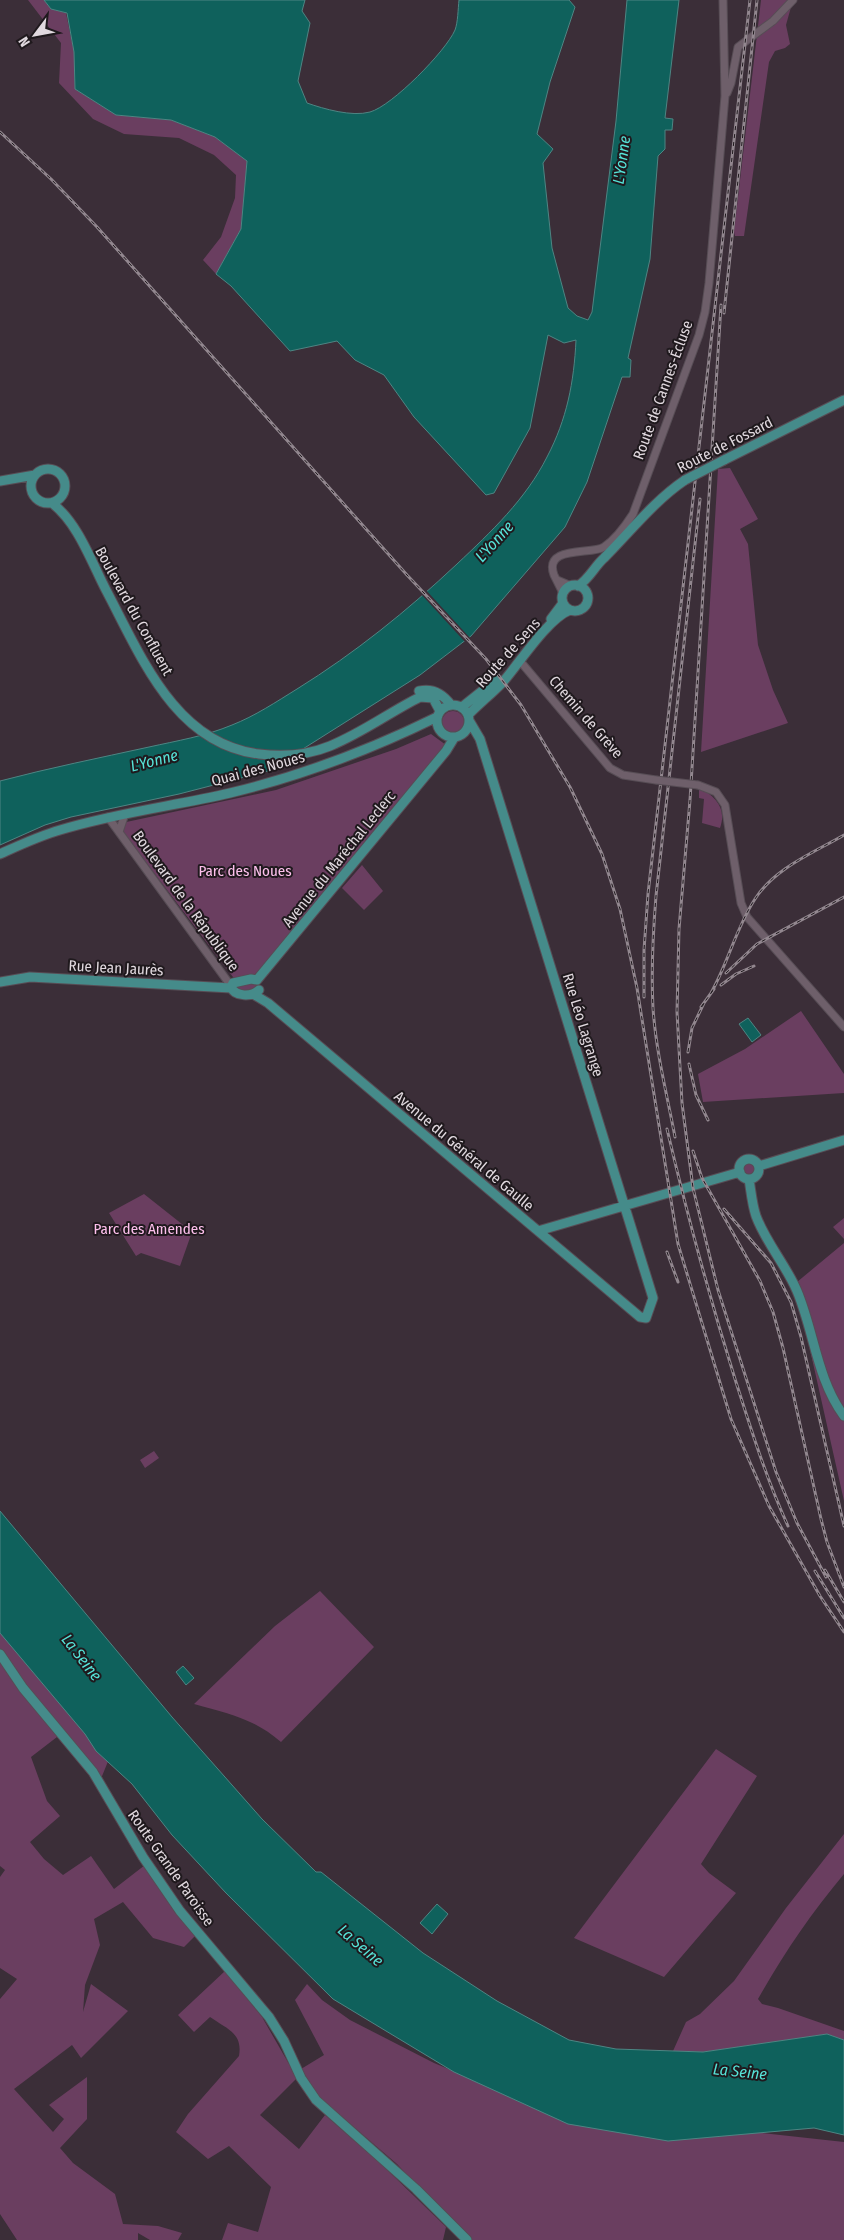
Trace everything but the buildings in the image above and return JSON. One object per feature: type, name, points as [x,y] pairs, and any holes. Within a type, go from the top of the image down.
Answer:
[{"type":"main road","name":"Route de Fossard","points":[[574,586],[591,575],[609,553],[673,488],[685,480],[844,400]]},
{"type":"main road","points":[[47,469],[56,471],[65,482],[64,495],[52,503],[40,501],[32,490],[22,483],[0,481],[35,475],[47,469]]},
{"type":"main road","points":[[32,490],[31,484],[35,475]]},
{"type":"main road","name":"Boulevard du Confluent","points":[[64,495],[66,506],[78,536]]},
{"type":"main road","name":"Boulevard du Confluent","points":[[52,503],[60,509],[78,536],[147,666],[168,700],[191,724],[212,739],[250,753],[272,756],[297,755],[330,746],[391,712]]},
{"type":"main road","name":"Route de Fossard","points":[[587,595],[609,553]]},
{"type":"main road","points":[[574,586],[584,589],[587,595],[584,608],[578,611],[570,610],[563,603],[563,593],[574,586]]},
{"type":"main road","name":"Route de Sens","points":[[462,707],[497,679],[563,603]]},
{"type":"main road","name":"Route de Sens","points":[[469,719],[501,684],[539,637],[563,614],[570,610]]},
{"type":"main road","points":[[391,712],[417,692],[425,690],[435,692],[451,705],[462,707],[469,719],[465,733]]},
{"type":"main road","points":[[391,712],[420,697],[427,696],[433,698],[441,732],[442,755]]},
{"type":"main road","points":[[438,714],[451,705]]},
{"type":"main road","name":"Quai des Noues","points":[[0,854],[60,829],[264,784],[302,772],[411,730],[438,714]]},
{"type":"main road","name":"Rue Léo Lagrange","points":[[469,719],[480,739],[653,1298],[644,1319]]},
{"type":"main road","points":[[411,730],[431,728],[454,738],[465,733],[480,739]]},
{"type":"main road","name":"Avenue du Maréchal Leclerc","points":[[257,980],[454,738]]},
{"type":"main road","name":"Rue Jean Jaurès","points":[[0,982],[30,977],[231,987]]},
{"type":"main road","points":[[251,979],[257,980],[260,984],[256,992],[238,995],[233,992],[231,987],[233,983],[251,979]]},
{"type":"main road","name":"Avenue du Général de Gaulle","points":[[256,992],[538,1232],[644,1319]]},
{"type":"main road","points":[[759,1166],[844,1140]]},
{"type":"main road","points":[[749,1179],[740,1172],[742,1162],[748,1159],[754,1161],[759,1166]]},
{"type":"main road","points":[[749,1179],[757,1175],[759,1166]]},
{"type":"main road","points":[[538,1232],[740,1172]]},
{"type":"main road","points":[[749,1179],[757,1218],[797,1291],[809,1323],[817,1359],[838,1408],[844,1416]]},
{"type":"main road","name":"Route Grande Paroisse","points":[[0,1654],[23,1688],[93,1772],[143,1857],[180,1911],[269,2017],[284,2042],[301,2078],[316,2100],[416,2190],[466,2240]]},
{"type":"street","points":[[725,96],[731,83],[738,47],[773,21],[793,0]]},
{"type":"street","name":"Route de Cannes-Écluse","points":[[557,580],[554,569],[557,559],[561,555],[567,552],[594,550],[604,547],[625,526],[633,514],[699,335],[709,282],[725,96],[724,4]]},
{"type":"street","points":[[557,580],[574,586]]},
{"type":"street","points":[[557,580],[563,593]]},
{"type":"street","name":"Chemin de Grève","points":[[520,661],[610,768],[623,775],[698,785],[716,792],[725,805],[741,903],[746,916],[844,1027]]},
{"type":"street","name":"Boulevard de la République","points":[[119,832],[125,814]]},
{"type":"street","name":"Boulevard de la République","points":[[108,817],[231,987]]},
{"type":"green space","points":[[28,0],[44,0],[51,9],[66,13],[74,52],[75,89],[116,115],[171,120],[215,137],[247,161],[241,229],[216,274],[203,260],[221,237],[235,198],[236,175],[214,155],[179,138],[124,134],[93,119],[59,83],[61,43]]},
{"type":"green space","points":[[761,0],[793,0],[786,25],[790,44],[785,48],[775,51],[769,62],[744,236],[735,236],[734,232]]},
{"type":"green space","points":[[730,468],[758,519],[740,529],[748,544],[758,645],[773,690],[788,723],[701,752],[718,469]]},
{"type":"green space","points":[[449,711],[457,711],[464,718],[464,726],[457,733],[449,733],[442,726],[442,718]]},
{"type":"green space","name":"Parc des Noues","points":[[431,734],[446,745],[260,972],[236,981],[117,824],[276,790],[396,749]]},
{"type":"green space","points":[[699,788],[715,799],[721,809],[722,821],[720,828],[702,823],[704,799],[699,798]]},
{"type":"green space","points":[[362,865],[383,891],[364,910],[342,888]]},
{"type":"green space","points":[[248,982],[257,984],[256,990],[240,992],[235,986]]},
{"type":"green space","points":[[801,1011],[844,1074],[844,1093],[703,1102],[698,1074],[745,1049]]},
{"type":"green space","points":[[747,1163],[751,1163],[755,1169],[751,1175],[747,1175],[743,1171],[743,1167]]},
{"type":"green space","name":"Parc des Amendes","points":[[144,1194],[192,1232],[180,1266],[141,1253],[136,1256],[109,1213]]},
{"type":"green space","points":[[844,1218],[844,1239],[833,1227]]},
{"type":"green space","points":[[844,1243],[844,1412],[839,1416],[844,1420],[844,1501],[804,1323],[791,1287]]},
{"type":"green space","points":[[154,1451],[159,1458],[145,1468],[140,1460]]},
{"type":"green space","points":[[320,1591],[374,1647],[281,1742],[261,1727],[250,1722],[194,1704],[275,1626]]},
{"type":"green space","points":[[0,1630],[109,1759],[98,1786],[57,1737],[31,1757],[47,1801],[60,1816],[30,1842],[44,1859],[63,1875],[91,1856],[114,1889],[145,1865],[196,1935],[184,1947],[153,1938],[123,1902],[94,1919],[100,1945],[85,1985],[83,2012],[91,1984],[128,2011],[81,2058],[72,2045],[14,2089],[53,2132],[64,2119],[49,2105],[87,2077],[87,2119],[60,2148],[73,2163],[115,2194],[123,2224],[158,2226],[182,2233],[178,2240],[150,2240],[138,2233],[138,2240],[17,2240],[0,2214],[0,1999],[17,1979],[0,1968],[0,1877],[5,1870],[0,1866]]},
{"type":"green space","points":[[716,1749],[757,1776],[701,1864],[709,1873],[736,1893],[664,1977],[574,1938]]},
{"type":"green space","points":[[844,1834],[844,1874],[798,1935],[758,1999],[762,2004],[844,2031],[844,2040],[827,2034],[703,2052],[673,2051],[686,2022],[700,2014],[734,1981],[786,1908]]},
{"type":"green space","points":[[225,1971],[262,2017],[297,2078],[260,2115],[299,2149],[325,2115],[378,2161],[446,2227],[443,2240],[222,2240],[228,2223],[258,2232],[271,2187],[229,2146],[208,2159],[176,2132],[188,2114],[239,2056],[239,2042],[228,2029],[210,2017],[194,2032],[178,2015]]},
{"type":"green space","points":[[307,1984],[322,2000],[350,2020],[434,2063],[506,2093],[736,2130],[844,2142],[844,2240],[472,2240],[428,2198],[397,2164],[320,2098],[301,2069],[324,2055],[295,2000]]},
{"type":"water","name":"L'Yonne","points":[[44,0],[305,0],[302,11],[310,23],[298,81],[307,103],[330,110],[355,114],[370,112],[380,108],[404,89],[430,64],[455,30],[459,0],[569,0],[575,7],[550,82],[537,134],[553,149],[543,163],[552,248],[568,308],[577,316],[588,320],[592,312],[616,121],[627,0],[679,0],[665,118],[673,119],[672,130],[665,130],[665,149],[658,156],[650,259],[628,358],[631,360],[630,377],[622,377],[587,482],[565,527],[471,636],[420,675],[268,771],[179,794],[71,817],[45,825],[0,845],[0,781],[55,767],[191,738],[241,721],[273,704],[339,661],[380,631],[419,598],[495,527],[529,487],[547,457],[560,429],[571,385],[576,340],[564,343],[548,335],[530,428],[494,493],[486,495],[414,417],[384,375],[355,360],[337,341],[290,351],[231,286],[216,274],[241,229],[247,161],[215,137],[171,120],[116,115],[75,89],[74,52],[67,13],[51,9]]},
{"type":"water","points":[[748,1018],[761,1035],[752,1042],[739,1024]]},
{"type":"water","name":"La Seine","points":[[0,1511],[172,1717],[262,1819],[316,1872],[321,1872],[423,1953],[497,2001],[569,2040],[616,2049],[703,2052],[827,2034],[844,2040],[844,2135],[814,2128],[668,2141],[568,2124],[454,2072],[333,1999],[226,1893],[172,1835],[132,1784],[96,1751],[85,1734],[0,1633]]},
{"type":"water","points":[[183,1666],[194,1678],[186,1685],[176,1672]]},
{"type":"water","points":[[437,1904],[448,1914],[432,1934],[420,1923]]},
{"type":"pier","points":[[425,589],[471,639],[466,643],[420,593]]},
{"type":"railway","points":[[644,997],[644,950],[648,894],[750,0]]},
{"type":"railway","points":[[724,313],[757,0]]},
{"type":"railway","points":[[0,132],[51,179],[97,227],[407,575],[486,659],[521,705],[570,787],[602,854],[620,909],[637,988],[678,1244],[731,1419],[769,1506],[820,1596],[844,1632]]},
{"type":"railway","points":[[721,305],[690,800],[679,929],[677,1012],[682,1103],[693,1188],[718,1290],[776,1472],[797,1523],[826,1577]]},
{"type":"railway","points":[[675,1137],[654,1024],[652,994],[653,952],[656,896],[700,499]]},
{"type":"railway","points":[[711,993],[742,922],[763,888],[795,862],[844,835]]},
{"type":"railway","points":[[726,973],[757,944],[844,897]]},
{"type":"railway","points":[[721,985],[736,974],[754,966]]},
{"type":"railway","points":[[701,1007],[714,989]]},
{"type":"railway","points":[[688,1052],[692,1028],[704,1003]]},
{"type":"railway","points":[[689,1064],[696,1095],[708,1120]]},
{"type":"railway","points":[[667,1129],[682,1192],[725,1348],[759,1453],[788,1526]]},
{"type":"railway","points":[[693,1151],[702,1178],[760,1281],[773,1312],[783,1348],[821,1519],[827,1542],[844,1587]]},
{"type":"railway","points":[[724,1209],[771,1263],[791,1302],[801,1337],[844,1526]]},
{"type":"railway","points":[[667,1252],[678,1282]]},
{"type":"railway","points":[[825,1570],[844,1602]]},
{"type":"railway","points":[[815,1571],[844,1618]]}]
